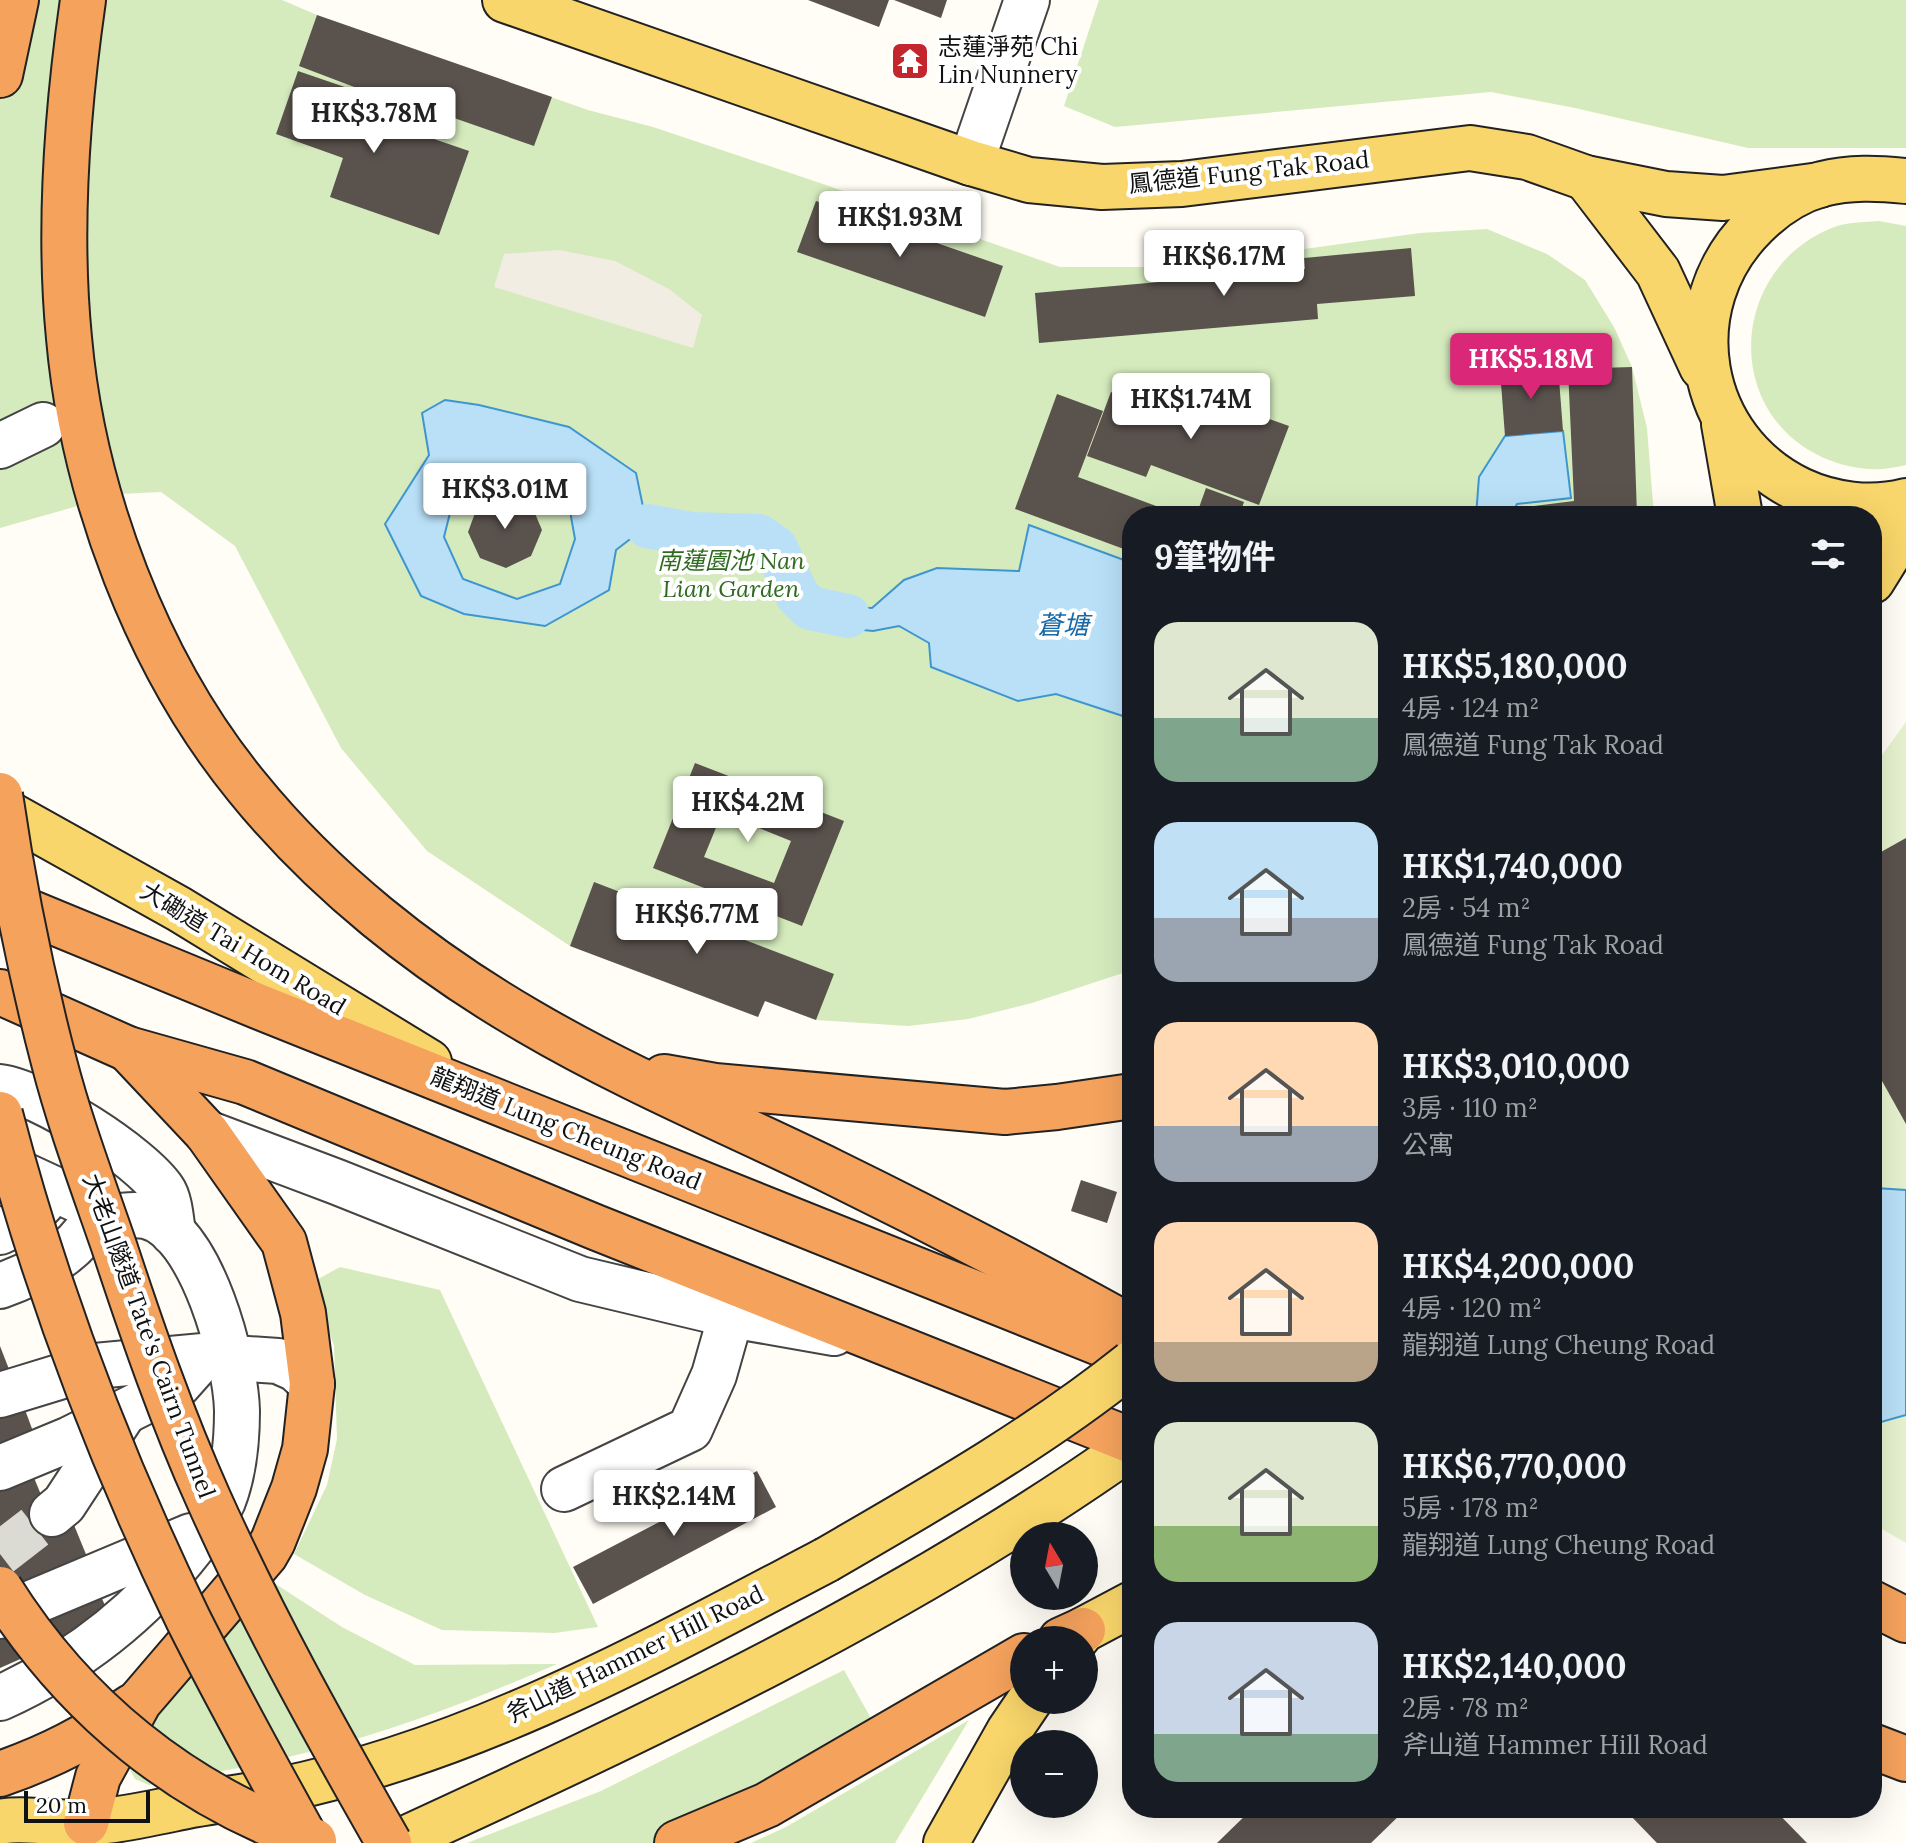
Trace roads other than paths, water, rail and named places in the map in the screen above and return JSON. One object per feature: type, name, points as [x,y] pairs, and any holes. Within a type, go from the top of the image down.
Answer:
[{"type":"highway","points":[[0,75],[16,0]]},
{"type":"highway","points":[[83,0],[72,94],[64,232],[69,339],[85,441],[109,530],[140,605],[176,682],[246,787],[355,898],[435,962],[527,1021],[618,1070],[835,1173],[1122,1323]]},
{"type":"highway","name":"大老山隧道 Tate's Cairn Tunnel","points":[[0,795],[15,891],[54,1062],[79,1144],[173,1413],[208,1499],[256,1598],[327,1735],[389,1843]]},
{"type":"highway","name":"龍翔道 Lung Cheung Road","points":[[0,900],[1122,1352]]},
{"type":"highway","points":[[0,992],[128,1049],[245,1082],[1122,1440]]},
{"type":"highway","points":[[88,1833],[98,1777],[139,1702],[265,1555],[273,1541],[294,1488],[305,1449],[312,1384],[303,1313],[284,1242],[207,1133],[128,1049]]},
{"type":"highway","points":[[618,1070],[715,1086],[1005,1112],[1122,1097]]},
{"type":"highway","points":[[0,1114],[65,1323],[144,1520],[230,1701],[308,1843]]},
{"type":"highway","points":[[0,1589],[67,1678],[118,1730],[186,1781],[212,1796],[291,1833],[320,1843]]},
{"type":"highway","points":[[1882,1608],[1906,1620]]},
{"type":"highway","points":[[1882,1640],[1906,1648]]},
{"type":"highway","points":[[682,1841],[767,1805],[1010,1664]]},
{"type":"highway","points":[[0,1774],[87,1737],[139,1702]]},
{"type":"highway","points":[[1882,1750],[1906,1759]]},
{"type":"main road","name":"鳳德道 Fung Tak Road","points":[[505,0],[971,163],[1029,180],[1102,187],[1182,184],[1470,148],[1527,157],[1586,178],[1666,194],[1723,198],[1820,185]]},
{"type":"main road","points":[[1738,506],[1705,353],[1706,322],[1713,291],[1726,263],[1743,237],[1765,215],[1791,197],[1820,185],[1863,177],[1906,181]]},
{"type":"main road","points":[[1586,178],[1658,272],[1740,443],[1762,466],[1812,496],[1870,506],[1906,501]]},
{"type":"main road","points":[[1882,565],[1906,526]]},
{"type":"main road","name":"大磡道 Tai Hom Road","points":[[0,809],[179,909],[483,1095]]},
{"type":"main road","name":"斧山道 Hammer Hill Road","points":[[0,1822],[88,1833],[276,1791],[416,1752],[477,1730],[578,1686],[826,1560],[977,1472],[1122,1370]]},
{"type":"main road","points":[[396,1843],[612,1743],[857,1618],[966,1556],[1067,1492],[1122,1451]]},
{"type":"main road","points":[[1093,1626],[1122,1610]]},
{"type":"main road","points":[[946,1843],[1021,1714]]},
{"type":"street","points":[[971,163],[1027,0]]},
{"type":"street","points":[[0,446],[43,425]]},
{"type":"street","points":[[0,1087],[26,1095],[77,1122],[138,1165],[164,1191],[173,1233]]},
{"type":"street","points":[[207,1133],[580,1279],[731,1315],[876,1340]]},
{"type":"street","points":[[0,1164],[87,1205],[92,1221]]},
{"type":"street","points":[[0,1232],[30,1216],[53,1188]]},
{"type":"street","points":[[0,1286],[55,1260],[73,1245],[92,1221],[119,1216],[148,1216],[173,1233],[197,1264],[220,1323],[216,1357],[237,1408],[232,1466],[222,1502],[205,1530],[146,1601],[112,1631],[36,1682],[0,1698]]},
{"type":"street","points":[[564,1489],[690,1429],[714,1375],[731,1315]]},
{"type":"street","points":[[0,1468],[43,1452],[178,1385],[216,1357]]},
{"type":"street","points":[[0,1395],[95,1366],[216,1357],[278,1361],[296,1369],[312,1384]]},
{"type":"street","points":[[52,1514],[64,1504],[125,1412]]},
{"type":"street","points":[[0,1616],[205,1530]]},
{"type":"water","points":[[445,400],[569,427],[636,473],[647,526],[616,550],[609,590],[545,626],[464,614],[421,596],[385,524],[429,455],[422,413]],"holes":[[[490,469],[545,484],[568,500],[575,539],[560,584],[517,599],[463,579],[444,537],[455,493]]]},
{"type":"water","points":[[1563,431],[1571,498],[1516,506],[1477,506],[1479,477],[1505,436]]},
{"type":"water","name":"蒼塘","points":[[1029,525],[1122,559],[1122,716],[1056,694],[1018,701],[931,667],[929,643],[899,626],[873,631],[843,628],[850,607],[872,608],[904,580],[937,568],[1019,571]]},
{"type":"water","points":[[1882,1188],[1906,1190],[1906,1415],[1882,1422]]},
{"type":"waterway","points":[[647,526],[691,534],[759,536],[776,548],[797,595],[810,608],[848,616]]},
{"type":"tunnel","points":[[0,1554],[52,1514]]},
{"type":"place","name":"志蓮淨苑 Chi Lin Nunnery","points":[[910,61]]},
{"type":"park label","name":"南蓮園池 Nan Lian Garden","points":[[731,575]]}]
